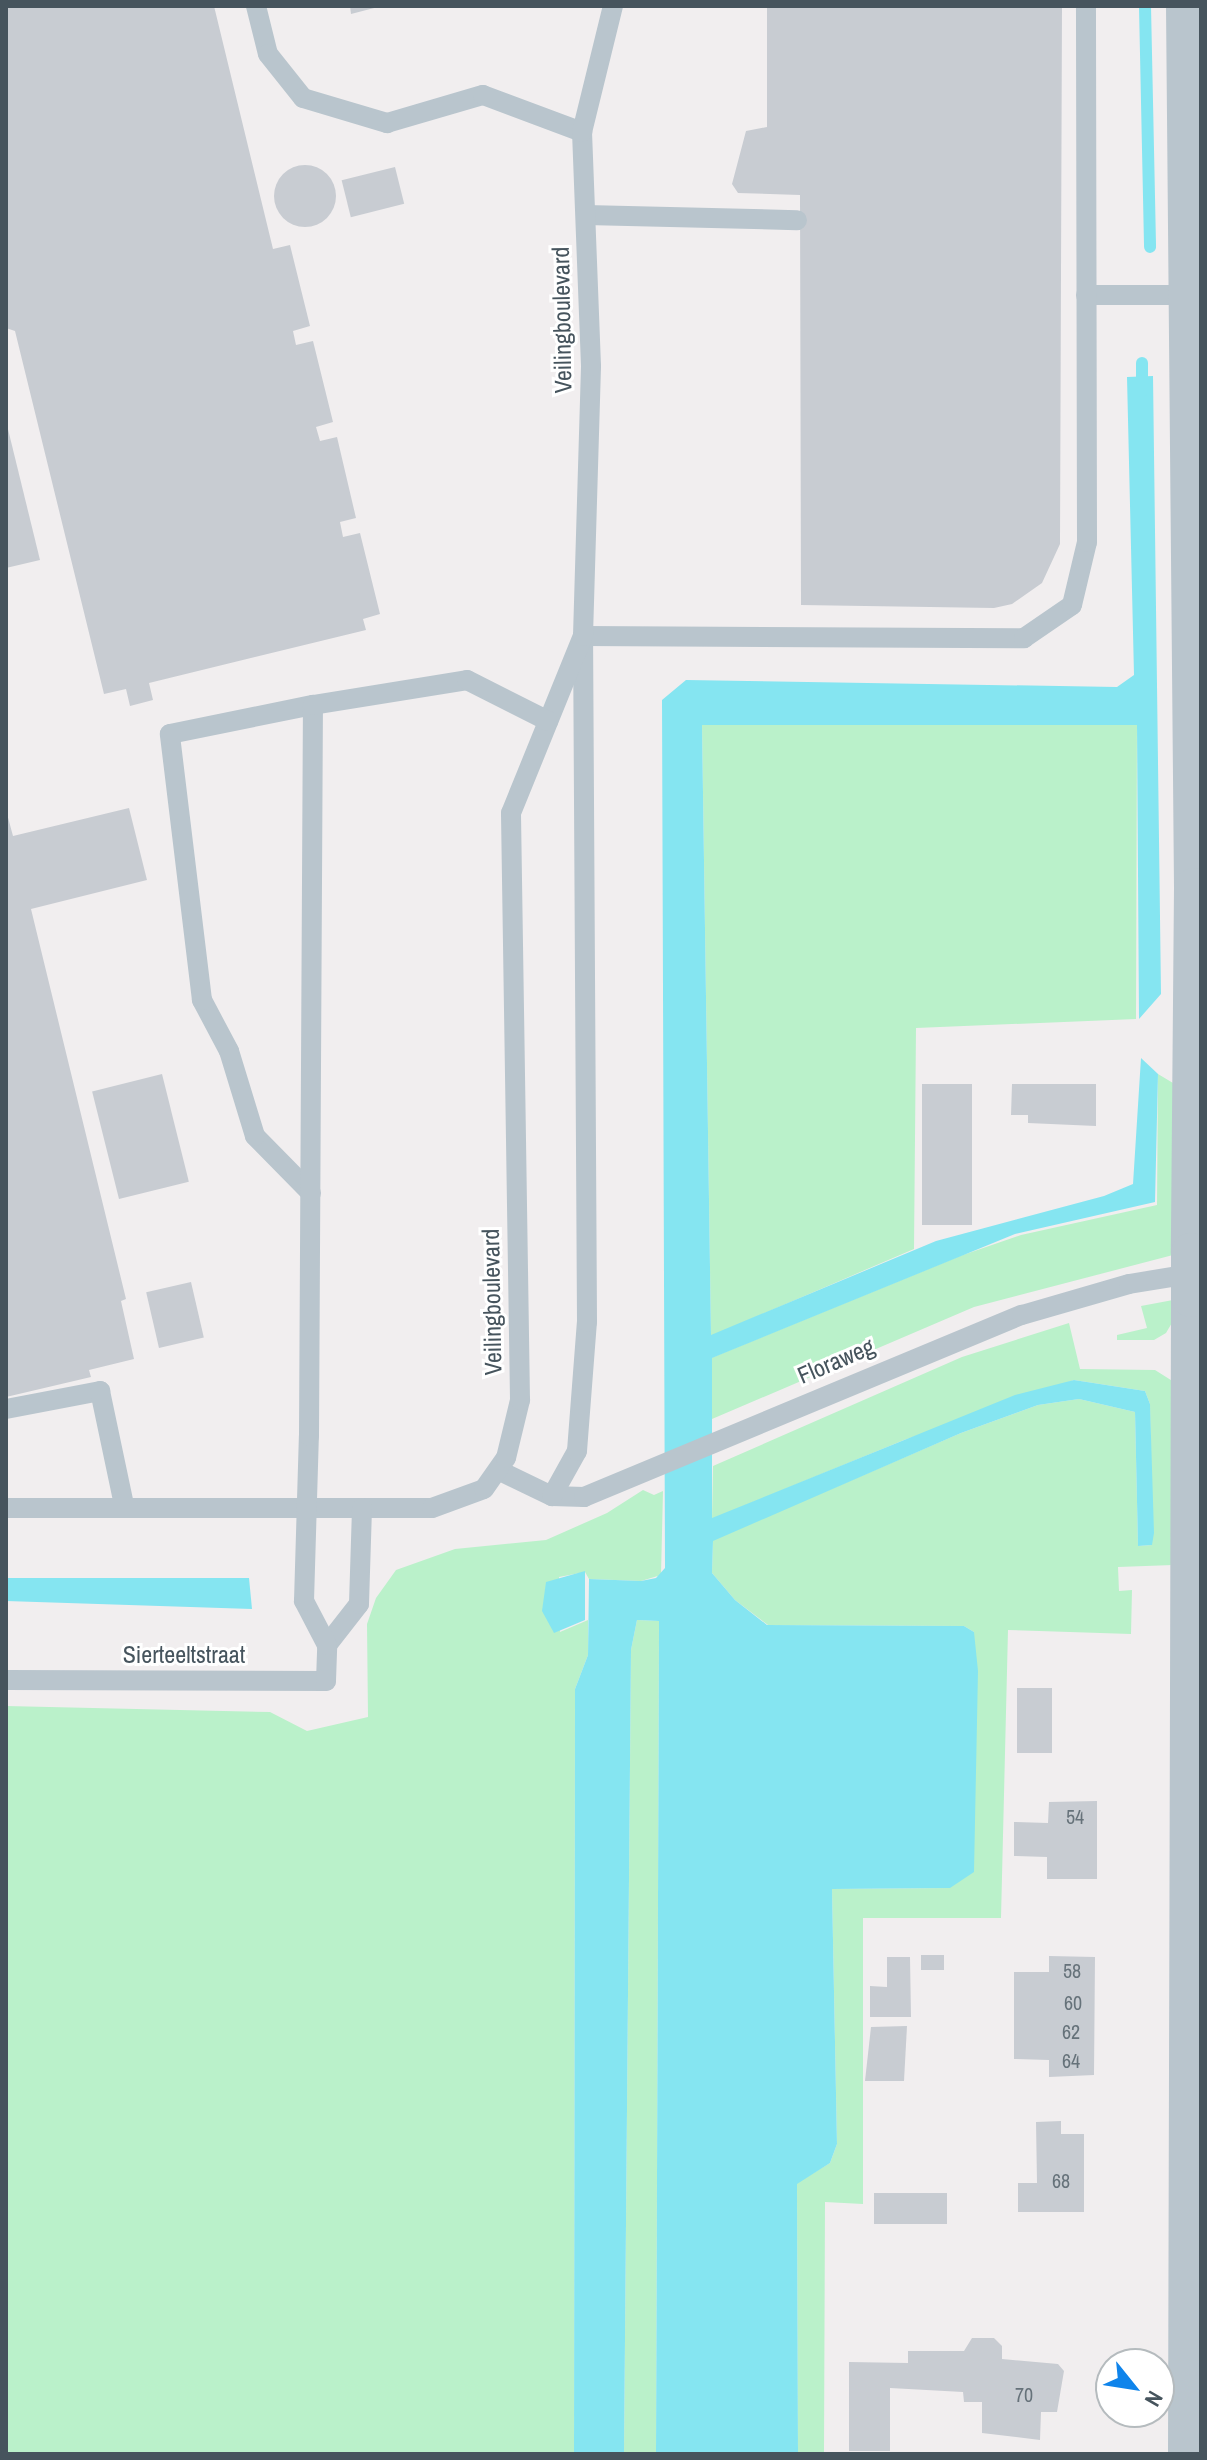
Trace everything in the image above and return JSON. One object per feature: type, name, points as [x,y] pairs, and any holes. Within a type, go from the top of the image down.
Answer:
[{"type":"street","points":[[1186,6],[1193,295],[1194,888],[1188,2454]]},
{"type":"lane","points":[[256,6],[268,54],[303,98],[387,123],[483,95],[582,132]]},
{"type":"lane","name":"Veilingboulevard","points":[[552,1496],[577,1451],[587,1322],[583,636],[591,366],[582,132],[613,6]]},
{"type":"lane","points":[[583,636],[1024,638],[1072,605],[1087,542],[1086,6]]},
{"type":"lane","points":[[586,215],[797,220]]},
{"type":"lane","points":[[1086,295],[1193,295]]},
{"type":"lane","name":"Veilingboulevard","points":[[500,1471],[520,1400],[511,813],[583,636]]},
{"type":"lane","points":[[311,1193],[255,1136],[229,1051],[202,1000],[170,734],[313,705],[467,680],[548,721]]},
{"type":"lane","points":[[313,705],[311,1193],[304,1601],[327,1645],[359,1604],[362,1508]]},
{"type":"lane","name":"Floraweg","points":[[500,1471],[552,1496],[584,1497],[1022,1315],[1129,1284],[1194,1274]]},
{"type":"lane","points":[[6,1409],[100,1391],[124,1505]]},
{"type":"lane","points":[[6,1508],[124,1505],[449,1506],[484,1489],[500,1471]]},
{"type":"lane","name":"Sierteeltstraat","points":[[6,1680],[326,1681],[327,1645]]},
{"type":"green space","points":[[702,724],[1137,725],[1136,1019],[916,1028],[914,1249],[711,1336]]},
{"type":"green space","points":[[1158,1074],[1173,1083],[1173,1255],[974,1307],[712,1419],[711,1358],[960,1256],[1021,1235],[1157,1205]]},
{"type":"green space","points":[[1173,1300],[1173,1321],[1166,1333],[1154,1340],[1117,1340],[1117,1335],[1147,1328],[1141,1306]]},
{"type":"green space","points":[[1069,1323],[1080,1369],[1155,1370],[1174,1382],[1173,1565],[1118,1567],[1119,1591],[1132,1590],[1131,1634],[1008,1630],[1001,1918],[863,1918],[863,2204],[825,2202],[824,2454],[798,2454],[797,2183],[830,2163],[837,2144],[832,1889],[950,1888],[974,1632],[964,1626],[768,1625],[735,1600],[712,1573],[713,1540],[961,1433],[1038,1405],[1079,1399],[1135,1412],[1138,1546],[1152,1545],[1150,1404],[1145,1391],[1074,1380],[904,1440],[712,1519],[713,1466],[962,1357]]},
{"type":"green space","points":[[643,1490],[654,1495],[663,1491],[661,1575],[641,1581],[589,1579],[585,1572],[559,1577],[560,1632],[588,1620],[588,1655],[575,1689],[574,2454],[6,2454],[6,1706],[270,1712],[307,1731],[368,1717],[367,1624],[376,1598],[396,1570],[455,1549],[546,1540],[607,1513]]},
{"type":"green space","points":[[637,1620],[659,1621],[656,2454],[624,2454],[631,1650]]},
{"type":"water","points":[[1153,376],[1161,994],[1139,1019],[1137,725],[702,725],[711,1335],[936,1241],[1104,1196],[1133,1184],[1141,1058],[1158,1074],[1155,1202],[1015,1234],[712,1358],[712,1518],[1015,1395],[1074,1380],[1145,1391],[1150,1404],[1154,1533],[1152,1545],[1138,1546],[1135,1412],[1079,1399],[1038,1405],[961,1433],[713,1541],[712,1573],[735,1600],[767,1625],[964,1626],[974,1632],[978,1671],[974,1872],[950,1888],[832,1889],[837,2144],[830,2163],[797,2184],[798,2454],[656,2454],[659,1621],[637,1620],[631,1650],[624,2454],[574,2454],[575,1689],[588,1655],[589,1579],[641,1581],[656,1578],[665,1568],[662,700],[686,680],[1117,687],[1134,675],[1127,377]]},
{"type":"water","points":[[585,1571],[585,1620],[554,1633],[542,1611],[546,1582]]},
{"type":"water","points":[[6,1578],[249,1578],[252,1609],[6,1601]]},
{"type":"building","points":[[6,6],[214,6],[273,249],[290,245],[310,326],[293,331],[296,345],[313,341],[333,422],[316,427],[320,441],[337,437],[356,518],[340,522],[343,537],[360,533],[380,614],[363,619],[366,630],[149,683],[153,700],[130,706],[126,689],[104,694],[15,331],[6,328]]},
{"type":"building","points":[[350,6],[378,6],[378,7],[351,14]]},
{"type":"building","points":[[767,6],[1062,6],[1060,544],[1042,583],[1012,604],[994,608],[801,605],[800,195],[738,193],[732,184],[746,131],[767,127]]},
{"type":"building","points":[[299,165],[311,165],[327,174],[334,184],[334,208],[327,218],[311,227],[299,227],[279,213],[274,202],[274,190],[288,170]]},
{"type":"building","points":[[395,167],[404,204],[351,217],[342,180]]},
{"type":"building","points":[[6,421],[40,560],[6,568]]},
{"type":"building","points":[[129,808],[147,880],[31,909],[126,1299],[121,1301],[134,1359],[89,1370],[91,1377],[6,1397],[6,810],[13,836]]},
{"type":"building","points":[[162,1074],[189,1182],[119,1199],[92,1091]]},
{"type":"building","points":[[922,1084],[972,1084],[972,1225],[922,1225]]},
{"type":"building","points":[[1012,1084],[1096,1084],[1096,1126],[1028,1123],[1028,1115],[1011,1115]]},
{"type":"building","points":[[191,1282],[204,1338],[159,1348],[146,1292]]},
{"type":"building","points":[[1017,1688],[1052,1688],[1052,1753],[1017,1753]]},
{"type":"building","points":[[1097,1801],[1097,1879],[1047,1879],[1047,1857],[1014,1856],[1014,1822],[1048,1823],[1049,1802]]},
{"type":"building","points":[[921,1955],[944,1955],[944,1970],[921,1970]]},
{"type":"building","points":[[1049,1956],[1095,1957],[1094,2075],[1049,2077],[1049,2060],[1014,2059],[1014,1972],[1049,1972]]},
{"type":"building","points":[[887,1957],[910,1957],[911,2017],[870,2017],[870,1986],[887,1987]]},
{"type":"building","points":[[907,2026],[904,2081],[865,2081],[871,2027]]},
{"type":"building","points":[[1061,2121],[1061,2134],[1084,2134],[1084,2212],[1018,2212],[1018,2183],[1037,2183],[1036,2122]]},
{"type":"building","points":[[874,2193],[947,2193],[947,2224],[874,2224]]},
{"type":"building","points":[[972,2338],[994,2338],[1002,2346],[1002,2359],[1058,2364],[1064,2371],[1057,2412],[1041,2412],[1040,2440],[982,2433],[982,2402],[964,2402],[963,2392],[890,2388],[890,2451],[849,2451],[849,2362],[908,2363],[908,2351],[964,2351]]},
{"type":"waterway","points":[[1145,6],[1150,247]]},
{"type":"waterway","points":[[1142,363],[1142,391]]}]
